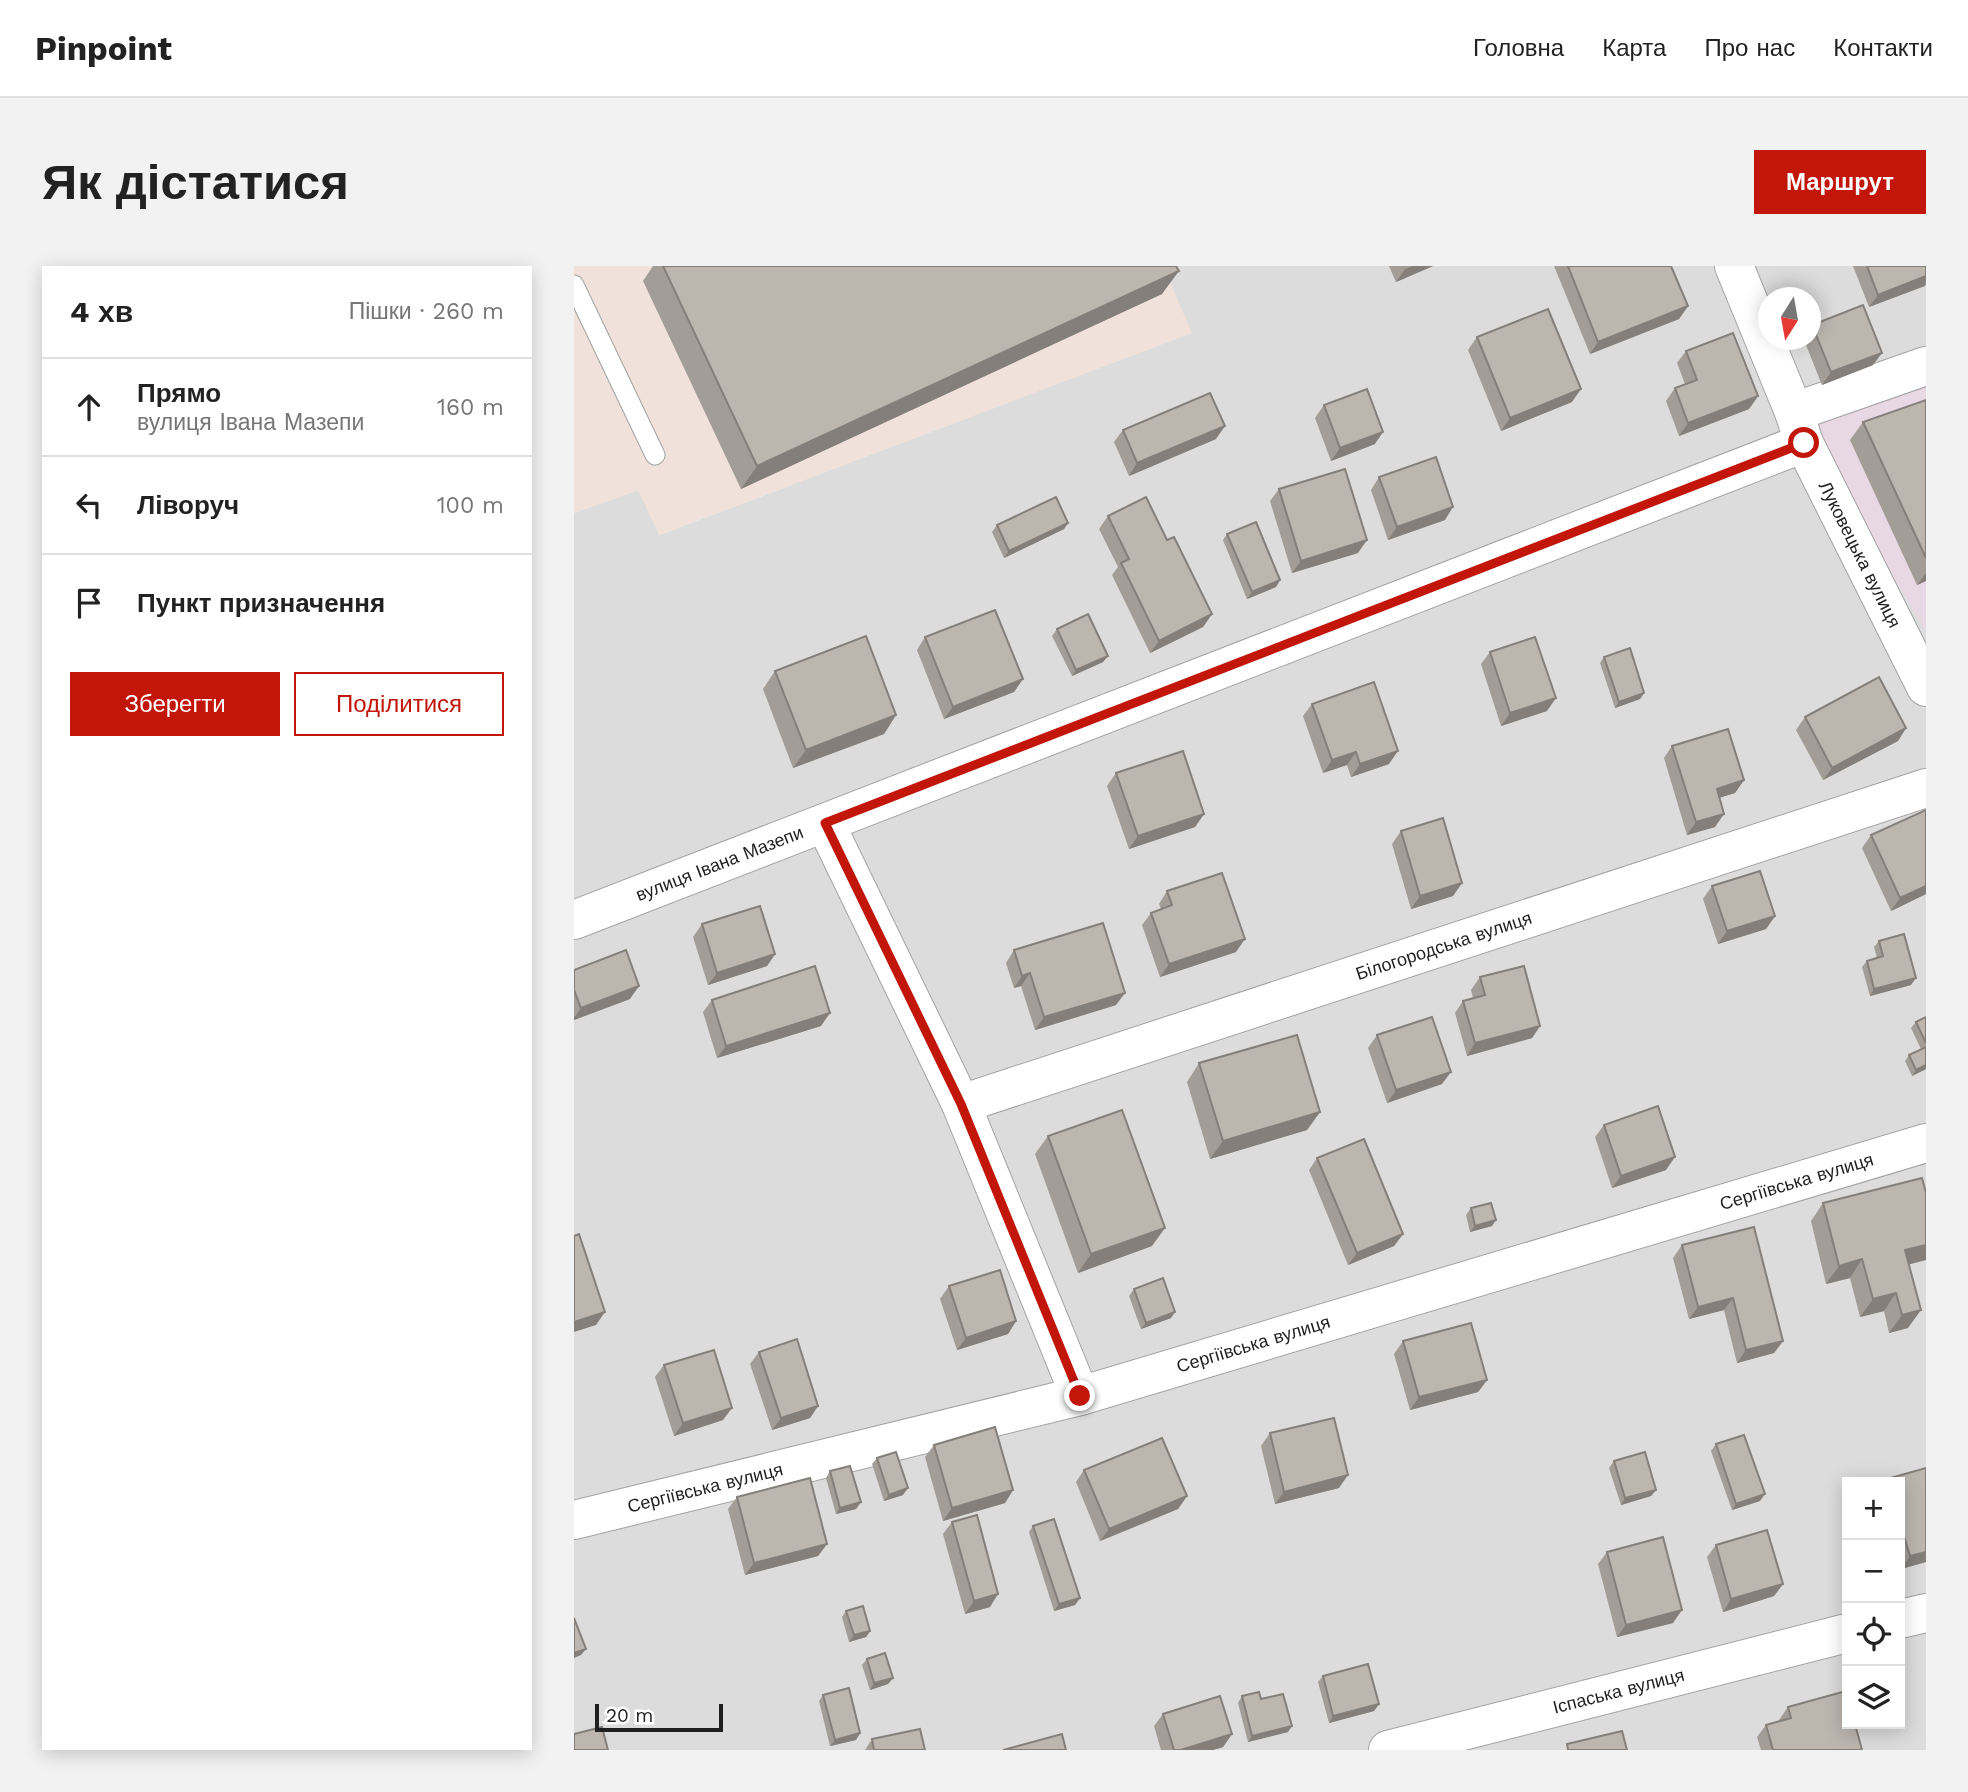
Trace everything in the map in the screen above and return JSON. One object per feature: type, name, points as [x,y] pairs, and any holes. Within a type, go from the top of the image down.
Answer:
[{"type":"street","name":"Луковецька вулиця","points":[[1734,266],[1799,427],[1926,687]]},
{"type":"street","name":"вулиця Івана Мазепи","points":[[574,920],[825,823],[1799,427],[1926,366]]},
{"type":"street","name":"Білогородська вулиця","points":[[961,1104],[1926,788]]},
{"type":"street","points":[[825,823],[961,1104],[1080,1396]]},
{"type":"street","name":"Сергіївська вулиця","points":[[574,1520],[1080,1396],[1926,1143]]},
{"type":"street","points":[[1905,1618],[1926,1613]]},
{"type":"street","name":"Іспаська вулиця","points":[[1388,1750],[1842,1634]]},
{"type":"lane","points":[[574,285],[655,455]]},
{"type":"shaded area","points":[[574,266],[1163,266],[1192,333],[659,535],[638,490],[574,513]]},
{"type":"shaded area","points":[[1163,266],[1926,266],[1926,370],[1796,413],[1926,631],[1926,1750],[574,1750],[574,513],[639,490],[660,535],[1191,333]]},
{"type":"shaded area","points":[[1926,370],[1926,631],[1796,413]]},
{"type":"building","points":[[663,266],[1176,266],[1179,271],[757,466]]},
{"type":"building","points":[[1568,266],[1671,266],[1688,306],[1598,342]]},
{"type":"building","points":[[1867,266],[1926,266],[1926,276],[1878,295]]},
{"type":"building","points":[[1863,305],[1882,353],[1831,372],[1821,347],[1821,321]]},
{"type":"building","points":[[1548,309],[1581,389],[1510,418],[1477,337]]},
{"type":"building","points":[[1733,333],[1758,396],[1688,423],[1675,388],[1697,380],[1686,351]]},
{"type":"building","points":[[1367,389],[1383,432],[1340,448],[1324,405]]},
{"type":"building","points":[[1210,393],[1225,426],[1137,463],[1123,430]]},
{"type":"building","points":[[1926,400],[1926,558],[1863,422]]},
{"type":"building","points":[[1436,457],[1453,507],[1397,527],[1379,477]]},
{"type":"building","points":[[1345,469],[1367,540],[1301,561],[1279,489]]},
{"type":"building","points":[[1056,497],[1068,523],[1009,551],[997,525]]},
{"type":"building","points":[[1146,497],[1167,540],[1174,537],[1212,614],[1159,641],[1121,563],[1129,559],[1108,516]]},
{"type":"building","points":[[1256,522],[1280,580],[1252,592],[1227,534]]},
{"type":"building","points":[[995,610],[1023,679],[953,707],[925,637]]},
{"type":"building","points":[[1088,614],[1108,656],[1076,670],[1057,629]]},
{"type":"building","points":[[866,636],[896,715],[806,750],[775,671]]},
{"type":"building","points":[[1535,637],[1556,698],[1510,713],[1490,652]]},
{"type":"building","points":[[1630,648],[1644,693],[1619,702],[1604,657]]},
{"type":"building","points":[[1879,677],[1906,728],[1832,768],[1805,717]]},
{"type":"building","points":[[1374,682],[1398,751],[1360,764],[1356,752],[1332,760],[1312,704]]},
{"type":"building","points":[[1728,729],[1744,780],[1717,789],[1724,814],[1696,822],[1672,746]]},
{"type":"building","points":[[1183,751],[1204,814],[1138,836],[1116,773]]},
{"type":"building","points":[[1926,810],[1926,886],[1900,898],[1871,835]]},
{"type":"building","points":[[1443,818],[1462,883],[1420,896],[1401,831]]},
{"type":"building","points":[[1760,871],[1775,916],[1727,931],[1712,886]]},
{"type":"building","points":[[1222,873],[1245,939],[1169,964],[1151,913],[1172,905],[1167,891]]},
{"type":"building","points":[[760,906],[775,954],[717,973],[702,924]]},
{"type":"building","points":[[1103,923],[1125,993],[1044,1017],[1030,973],[1022,976],[1014,950]]},
{"type":"building","points":[[1904,934],[1916,978],[1874,989],[1867,961],[1883,956],[1879,941]]},
{"type":"building","points":[[626,950],[639,986],[581,1008],[574,990],[574,970]]},
{"type":"building","points":[[815,966],[830,1013],[726,1046],[712,1000]]},
{"type":"building","points":[[1524,966],[1540,1026],[1475,1043],[1463,1001],[1485,995],[1480,977]]},
{"type":"building","points":[[1432,1017],[1451,1072],[1396,1090],[1377,1035]]},
{"type":"building","points":[[1926,1017],[1926,1043],[1916,1022]]},
{"type":"building","points":[[1297,1035],[1320,1112],[1223,1141],[1199,1063]]},
{"type":"building","points":[[1926,1047],[1926,1065],[1916,1070],[1909,1055]]},
{"type":"building","points":[[1658,1106],[1675,1157],[1621,1176],[1604,1125]]},
{"type":"building","points":[[1122,1110],[1165,1228],[1091,1254],[1048,1136]]},
{"type":"building","points":[[1364,1139],[1403,1234],[1357,1253],[1317,1158]]},
{"type":"building","points":[[1922,1178],[1926,1193],[1926,1245],[1905,1250],[1921,1310],[1902,1315],[1896,1293],[1873,1299],[1862,1259],[1839,1266],[1823,1203]]},
{"type":"building","points":[[1491,1203],[1496,1220],[1475,1226],[1471,1208]]},
{"type":"building","points":[[1754,1227],[1783,1341],[1746,1350],[1733,1298],[1698,1307],[1682,1245]]},
{"type":"building","points":[[579,1234],[605,1312],[574,1322],[574,1236]]},
{"type":"building","points":[[1000,1270],[1016,1321],[966,1338],[949,1286]]},
{"type":"building","points":[[1163,1278],[1175,1312],[1146,1323],[1134,1289]]},
{"type":"building","points":[[1471,1323],[1487,1380],[1419,1397],[1403,1341]]},
{"type":"building","points":[[797,1339],[818,1406],[781,1418],[759,1352]]},
{"type":"building","points":[[714,1350],[732,1408],[683,1423],[664,1365]]},
{"type":"building","points":[[1334,1418],[1348,1475],[1284,1492],[1270,1433]]},
{"type":"building","points":[[995,1427],[1013,1490],[952,1508],[934,1445]]},
{"type":"building","points":[[1744,1435],[1765,1494],[1736,1504],[1716,1444]]},
{"type":"building","points":[[1162,1438],[1187,1496],[1109,1529],[1084,1470]]},
{"type":"building","points":[[896,1452],[908,1488],[889,1495],[877,1458]]},
{"type":"building","points":[[1645,1452],[1656,1490],[1625,1498],[1614,1461]]},
{"type":"building","points":[[850,1466],[861,1502],[840,1508],[830,1471]]},
{"type":"building","points":[[1926,1468],[1926,1552],[1910,1556],[1905,1540],[1905,1477],[1894,1477]]},
{"type":"building","points":[[810,1478],[827,1544],[754,1563],[737,1497]]},
{"type":"building","points":[[977,1515],[998,1594],[974,1601],[952,1522]]},
{"type":"building","points":[[1054,1519],[1080,1598],[1059,1604],[1033,1526]]},
{"type":"building","points":[[1767,1530],[1783,1584],[1731,1599],[1716,1545]]},
{"type":"building","points":[[1663,1537],[1682,1610],[1626,1625],[1607,1552]]},
{"type":"building","points":[[863,1606],[870,1631],[854,1635],[846,1611]]},
{"type":"building","points":[[574,1618],[586,1649],[574,1653]]},
{"type":"building","points":[[885,1653],[893,1678],[874,1683],[867,1659]]},
{"type":"building","points":[[1368,1664],[1379,1704],[1333,1716],[1323,1676]]},
{"type":"building","points":[[849,1688],[860,1733],[835,1740],[823,1695]]},
{"type":"building","points":[[1259,1692],[1261,1699],[1283,1694],[1292,1726],[1252,1736],[1242,1696]]},
{"type":"building","points":[[1842,1692],[1842,1729],[1856,1729],[1862,1750],[1773,1750],[1766,1725],[1791,1718],[1788,1707]]},
{"type":"building","points":[[1220,1696],[1232,1734],[1174,1750],[1163,1714]]},
{"type":"building","points":[[602,1727],[608,1750],[574,1750],[574,1734]]},
{"type":"building","points":[[920,1729],[925,1750],[874,1750],[872,1739]]},
{"type":"building","points":[[1622,1731],[1627,1750],[1568,1750],[1567,1744]]},
{"type":"building","points":[[1062,1734],[1066,1750],[1003,1750]]},
{"type":"route","points":[[1080,1396],[961,1104],[825,823],[1804,443]]}]
